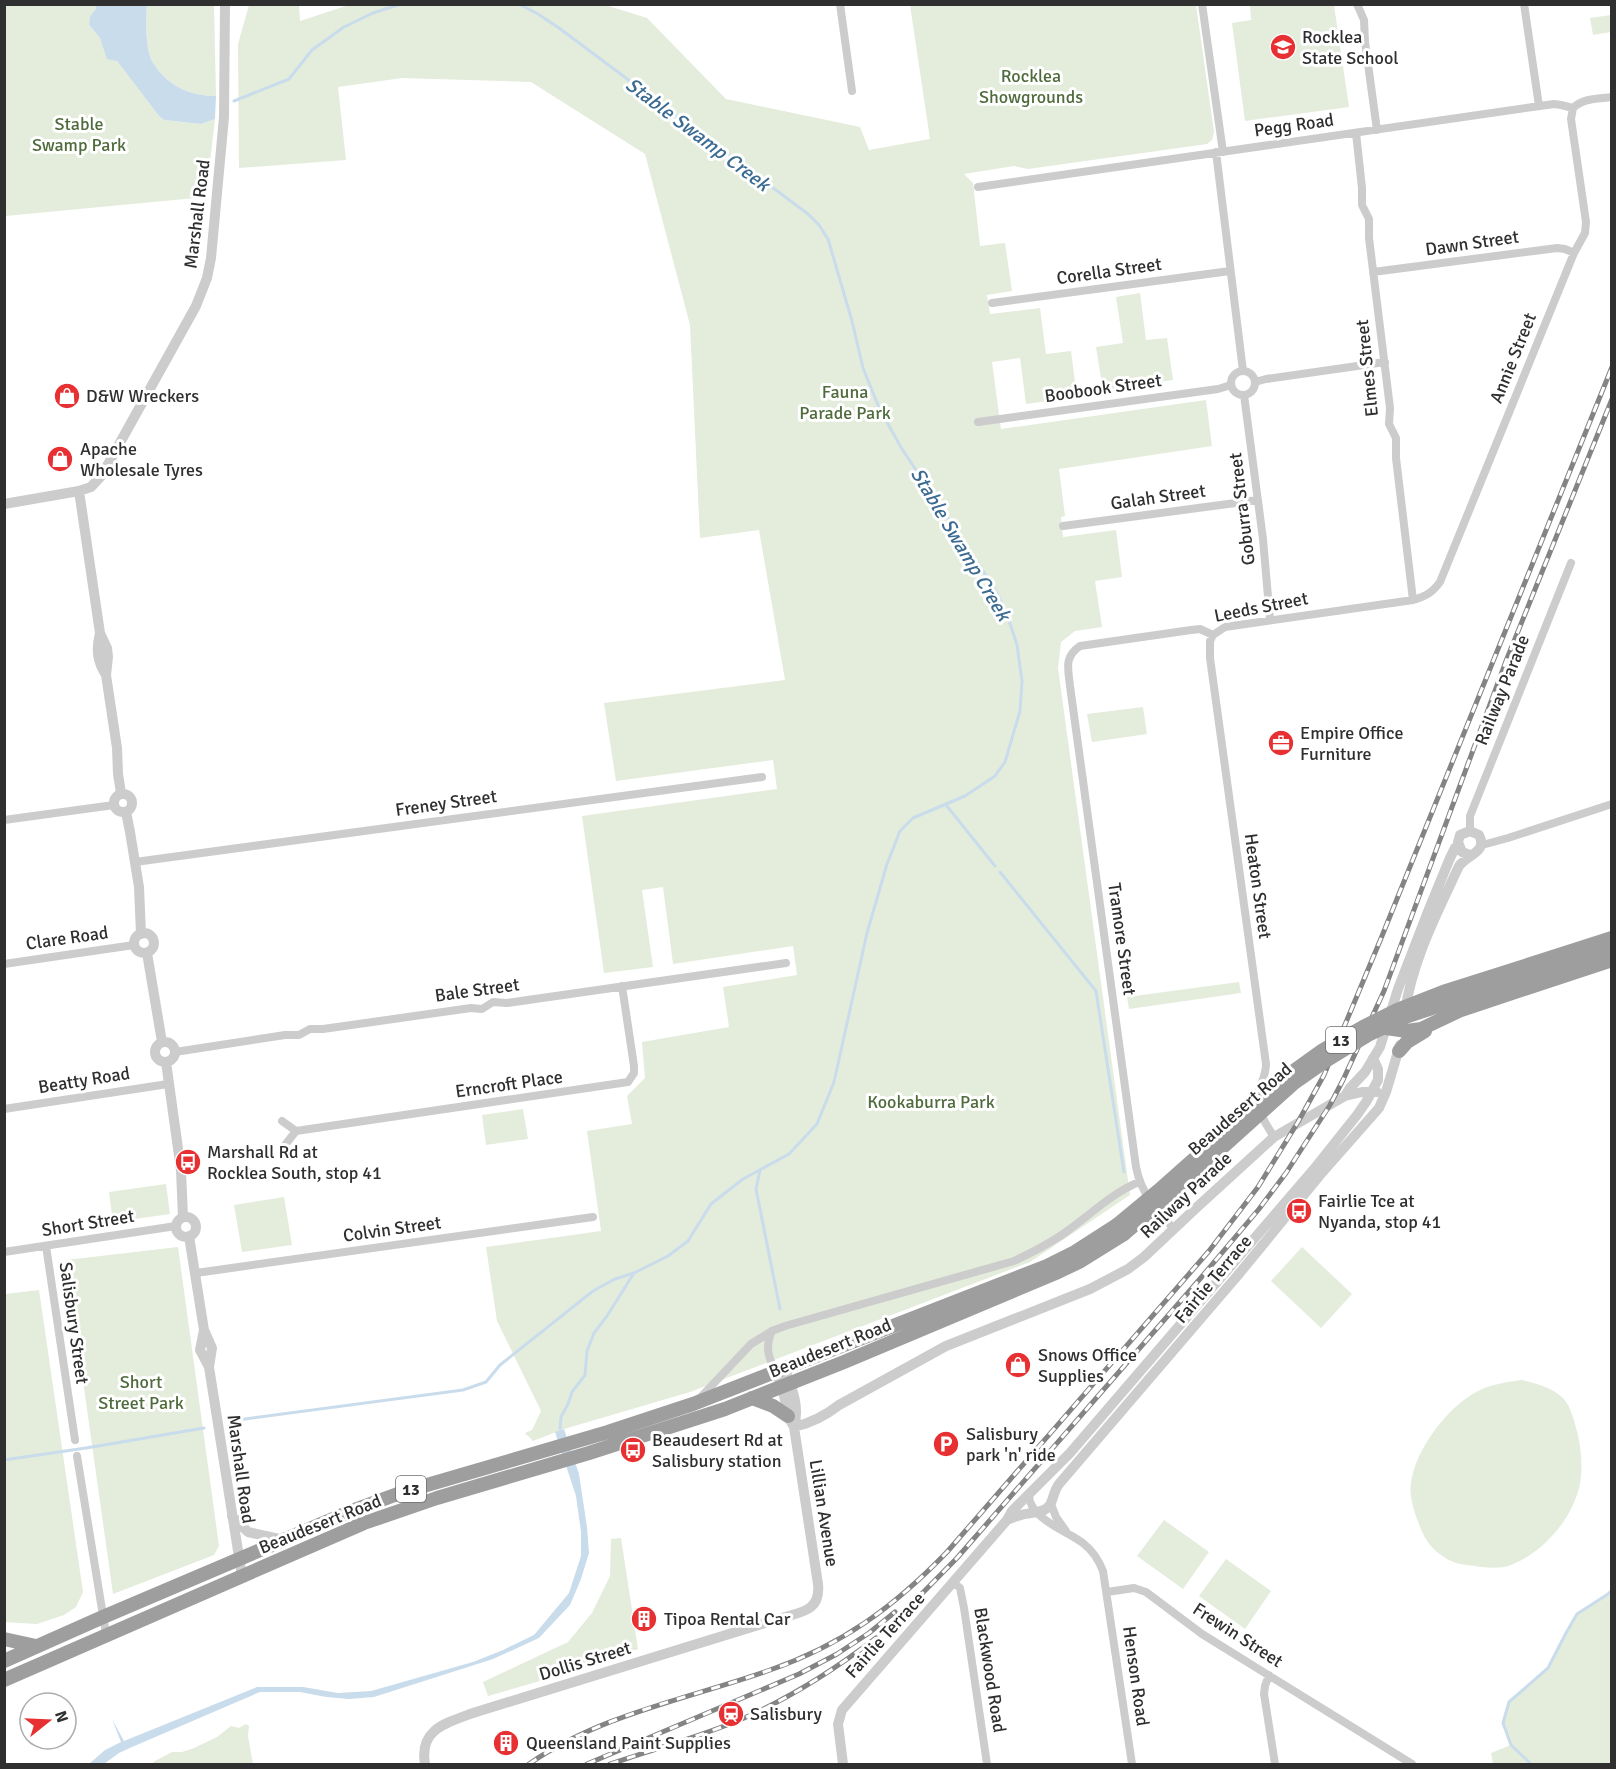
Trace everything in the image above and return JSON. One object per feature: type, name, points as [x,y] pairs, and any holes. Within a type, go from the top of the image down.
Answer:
[{"type":"highway","name":"Beaudesert Road","points":[[4,1661],[354,1510],[403,1492],[693,1404],[1047,1266],[1121,1229],[1158,1191],[1290,1073],[1323,1050],[1397,1010],[1443,992],[1611,938]]},
{"type":"highway","name":"Beaudesert Road","points":[[4,1680],[373,1520],[437,1498],[674,1426],[752,1398],[1058,1272],[1079,1262],[1121,1229],[1164,1200],[1294,1083],[1368,1035],[1408,1016],[1611,949]]},
{"type":"highway","points":[[1402,1027],[1415,1030],[1431,1025],[1461,1010],[1611,960]]},
{"type":"highway","points":[[1386,1029],[1402,1027],[1499,992],[1506,995]]},
{"type":"highway","points":[[1399,1051],[1407,1042],[1431,1025]]},
{"type":"highway","points":[[752,1398],[773,1406],[791,1421]]},
{"type":"highway","points":[[4,1639],[36,1646]]},
{"type":"street","points":[[840,4],[852,91]]},
{"type":"street","points":[[1202,4],[1243,371]]},
{"type":"street","points":[[1357,4],[1364,20],[1377,130]]},
{"type":"street","points":[[1524,4],[1539,106]]},
{"type":"street","name":"Marshall Road","points":[[79,491],[91,487],[102,475],[202,294],[211,258],[220,164],[224,117],[227,6]]},
{"type":"street","name":"Pegg Road","points":[[978,187],[1539,106],[1558,104],[1573,108],[1582,102],[1611,97]]},
{"type":"street","name":"Annie Street","points":[[1413,600],[1433,591],[1440,582],[1574,253],[1585,233],[1586,222],[1571,119],[1573,108]]},
{"type":"street","name":"Elmes Street","points":[[1356,133],[1362,205],[1369,219],[1369,238],[1390,408],[1389,423],[1397,441],[1396,458],[1413,600]]},
{"type":"street","name":"Dawn Street","points":[[1373,272],[1557,248],[1574,253]]},
{"type":"street","name":"Corella Street","points":[[992,303],[1230,270]]},
{"type":"street","points":[[1255,382],[1385,362]]},
{"type":"street","points":[[1243,371],[1250,373],[1255,382],[1253,389],[1244,395],[1234,391],[1232,385],[1235,374],[1243,371]]},
{"type":"street","name":"Boobook Street","points":[[978,422],[1218,389],[1232,385]]},
{"type":"street","name":"Goburra Street","points":[[1244,395],[1258,500],[1270,620]]},
{"type":"street","points":[[4,504],[79,491],[100,633],[96,650],[101,668],[106,675],[121,793]]},
{"type":"street","points":[[4,499],[24,500]]},
{"type":"street","name":"Galah Street","points":[[1063,526],[1258,500]]},
{"type":"street","name":"Railway Parade","points":[[1470,831],[1470,816],[1571,563]]},
{"type":"street","name":"Leeds Street","points":[[1080,646],[1200,629],[1213,635],[1225,627],[1413,600]]},
{"type":"street","name":"Heaton Street","points":[[1213,635],[1209,650],[1211,668],[1266,1064],[1265,1075],[1258,1090],[1258,1103],[1260,1113],[1274,1137]]},
{"type":"street","name":"Tramore Street","points":[[1080,646],[1072,651],[1068,660],[1068,668],[1139,1182],[1155,1207],[1174,1229]]},
{"type":"street","name":"Freney Street","points":[[135,862],[762,777]]},
{"type":"street","points":[[121,793],[114,799],[114,805],[117,810],[126,812]]},
{"type":"street","points":[[121,793],[127,794],[133,802],[131,808],[126,812]]},
{"type":"street","points":[[1482,844],[1508,838],[1611,804]]},
{"type":"street","points":[[4,820],[114,805]]},
{"type":"street","points":[[126,812],[139,887],[141,933],[135,939],[134,945],[140,952],[147,953],[152,949],[153,939],[148,934],[141,933]]},
{"type":"street","points":[[1402,1027],[1408,987],[1436,915],[1459,866],[1470,855],[1477,853],[1482,844],[1479,835],[1470,831],[1460,835],[1458,846],[1462,852],[1470,855]]},
{"type":"street","name":"Railway Parade","points":[[791,1421],[810,1423],[946,1346],[1111,1280],[1144,1257],[1274,1137],[1345,1096],[1365,1072],[1380,1047],[1398,990],[1429,909],[1455,848],[1458,846]]},
{"type":"street","name":"Clare Road","points":[[4,964],[134,945]]},
{"type":"street","points":[[147,953],[162,1042]]},
{"type":"street","name":"Bale Street","points":[[175,1052],[285,1035],[297,1036],[310,1029],[471,1008],[482,1009],[495,1002],[786,963]]},
{"type":"street","name":"Erncroft Place","points":[[296,1131],[628,1083],[634,1073],[634,1065],[622,986]]},
{"type":"street","name":"Fairlie Terrace","points":[[1051,1504],[1052,1494],[1059,1484],[1379,1108],[1399,1051],[1402,1027]]},
{"type":"street","points":[[162,1042],[171,1044],[175,1052],[173,1057],[166,1062]]},
{"type":"street","points":[[162,1042],[157,1046],[155,1052],[159,1060],[166,1062]]},
{"type":"street","name":"Fairlie Terrace","points":[[843,1764],[838,1719],[848,1702],[954,1583],[1012,1511],[1070,1453],[1314,1169],[1357,1115],[1372,1092],[1379,1074],[1373,1058]]},
{"type":"street","points":[[166,1062],[181,1170],[180,1222],[180,1234],[189,1236],[194,1233],[196,1224],[190,1218],[180,1222]]},
{"type":"street","name":"Beatty Road","points":[[4,1109],[168,1084]]},
{"type":"street","points":[[1345,1096],[1362,1092],[1386,1092]]},
{"type":"street","points":[[282,1121],[296,1131],[285,1145]]},
{"type":"street","name":"Beaudesert Road","points":[[693,1404],[712,1387],[751,1344],[772,1331],[1014,1261],[1048,1244],[1114,1196],[1139,1182]]},
{"type":"street","name":"Colvin Street","points":[[196,1273],[593,1217]]},
{"type":"street","name":"Short Street","points":[[4,1252],[180,1222]]},
{"type":"street","name":"Marshall Road","points":[[189,1236],[204,1330],[200,1350],[209,1367],[242,1576]]},
{"type":"street","name":"Salisbury Street","points":[[46,1246],[75,1440]]},
{"type":"street","name":"Beaudesert Road","points":[[772,1331],[767,1346],[769,1358],[779,1370]]},
{"type":"street","name":"Lillian Avenue","points":[[779,1370],[786,1385],[818,1584],[819,1594],[816,1604]]},
{"type":"street","points":[[78,1456],[106,1634]]},
{"type":"street","points":[[1029,1496],[1029,1503],[1037,1512],[1055,1527],[1085,1545],[1099,1562],[1107,1592]]},
{"type":"street","points":[[1007,1520],[1048,1508],[1051,1504],[1066,1532]]},
{"type":"street","points":[[232,1516],[248,1532],[285,1540]]},
{"type":"street","name":"Blackwood Road","points":[[954,1583],[960,1588],[964,1608],[987,1764]]},
{"type":"street","name":"Frewin Street","points":[[1107,1592],[1134,1588],[1146,1592],[1202,1634],[1412,1764]]},
{"type":"street","name":"Henson Road","points":[[1107,1592],[1132,1764]]},
{"type":"street","name":"Dollis Street","points":[[425,1764],[423,1749],[427,1739],[435,1730],[449,1722],[778,1619],[816,1604]]},
{"type":"street","points":[[1269,1675],[1264,1686],[1264,1694],[1275,1764]]},
{"type":"green space","name":"Stable Swamp Park","points":[[5,5],[95,5],[96,9],[90,16],[89,25],[100,38],[107,55],[117,61],[159,116],[164,120],[201,124],[215,119],[206,197],[5,216]]},
{"type":"green space","name":"Stable Swamp Park","points":[[147,5],[214,5],[216,96],[197,94],[179,88],[164,77],[152,61],[148,49]]},
{"type":"green space","points":[[249,5],[299,5],[300,21],[349,5],[605,5],[647,18],[726,99],[860,127],[869,150],[930,139],[910,5],[1196,5],[1214,132],[1212,140],[1207,144],[1028,169],[1014,166],[964,174],[973,183],[980,246],[1005,243],[1012,291],[987,295],[990,314],[1040,308],[1046,354],[1071,351],[1077,397],[1026,404],[1020,358],[992,362],[1001,429],[1206,400],[1212,446],[1059,469],[1065,516],[1061,517],[1063,537],[1116,530],[1122,577],[1095,581],[1102,627],[1075,631],[1061,642],[1058,668],[1130,1195],[1030,1262],[690,1392],[564,1429],[533,1441],[525,1433],[532,1430],[541,1411],[497,1321],[486,1247],[601,1231],[587,1131],[632,1124],[627,1096],[645,1078],[642,1042],[729,1027],[723,987],[797,975],[793,946],[673,964],[663,887],[642,890],[653,967],[604,973],[582,816],[777,789],[773,760],[616,781],[604,703],[785,680],[759,530],[700,538],[690,325],[645,154],[531,82],[402,78],[338,87],[346,160],[239,168],[238,44]]},
{"type":"green space","name":"Rocklea State School","points":[[1250,5],[1334,5],[1349,107],[1245,121],[1232,23],[1251,20]]},
{"type":"green space","points":[[1611,15],[1611,32],[1593,35],[1590,18]]},
{"type":"green space","points":[[1140,293],[1146,340],[1167,338],[1173,380],[1103,390],[1096,347],[1123,343],[1116,297]]},
{"type":"green space","points":[[1143,707],[1147,734],[1092,742],[1087,714]]},
{"type":"green space","points":[[1239,982],[1241,993],[1129,1009],[1127,997]]},
{"type":"green space","points":[[523,1109],[528,1139],[486,1145],[482,1115]]},
{"type":"green space","points":[[166,1184],[170,1214],[113,1222],[109,1192]]},
{"type":"green space","points":[[284,1197],[292,1245],[242,1252],[234,1205]]},
{"type":"green space","name":"Short Street Park","points":[[178,1247],[219,1546],[214,1555],[113,1594],[66,1260]]},
{"type":"green space","points":[[1302,1247],[1352,1294],[1321,1328],[1271,1281]]},
{"type":"green space","points":[[39,1290],[83,1592],[76,1607],[64,1615],[37,1624],[4,1622],[5,1294]]},
{"type":"green space","points":[[1522,1380],[1554,1391],[1566,1401],[1570,1410],[1578,1435],[1581,1461],[1579,1490],[1574,1504],[1558,1530],[1524,1559],[1498,1568],[1453,1562],[1432,1547],[1421,1530],[1411,1496],[1414,1470],[1426,1443],[1455,1407],[1478,1391]]},
{"type":"green space","points":[[1164,1520],[1209,1552],[1183,1589],[1137,1556]]},
{"type":"green space","points":[[621,1538],[638,1649],[585,1668],[488,1696],[483,1682],[568,1642],[592,1613],[610,1576],[611,1539]]},
{"type":"green space","points":[[1226,1559],[1271,1591],[1245,1629],[1199,1596]]},
{"type":"green space","points":[[1611,1590],[1611,1764],[1493,1764],[1491,1753],[1511,1745],[1503,1723],[1509,1702],[1548,1668],[1577,1614]]},
{"type":"green space","points":[[246,1724],[249,1726],[248,1736],[253,1764],[154,1764],[153,1762],[172,1752],[194,1748],[217,1737],[231,1726],[239,1728]]},
{"type":"water","points":[[95,5],[147,5],[147,41],[152,61],[164,77],[179,88],[197,94],[216,96],[215,119],[201,124],[164,120],[159,116],[117,61],[107,59],[100,38],[89,25],[90,16],[96,9]]},
{"type":"water","points":[[564,1429],[579,1474],[589,1553],[570,1605],[539,1638],[493,1659],[374,1697],[349,1699],[300,1692],[260,1692],[119,1753],[104,1764],[89,1764],[105,1750],[121,1742],[112,1719],[124,1741],[257,1687],[303,1687],[338,1693],[371,1691],[473,1662],[534,1635],[569,1593],[581,1556],[581,1532],[576,1496],[555,1432]]},
{"type":"waterway","name":"Stable Swamp Creek","points":[[234,101],[289,79],[312,50],[344,27],[373,13],[401,4]]},
{"type":"waterway","name":"Stable Swamp Creek","points":[[519,4],[559,28],[808,214],[819,225],[828,239],[863,368],[880,410],[902,449],[993,586],[1006,611],[1017,645],[1022,681],[1020,711],[1005,762],[995,776],[965,796],[913,818],[900,831],[887,864],[867,933],[834,1082],[817,1124],[789,1154],[743,1179],[711,1204],[688,1241],[668,1256],[634,1273],[594,1333],[587,1351],[585,1375],[572,1392],[561,1417],[560,1429]]},
{"type":"waterway","points":[[946,805],[995,866]]},
{"type":"waterway","points":[[1000,872],[1096,991],[1124,1172]]},
{"type":"waterway","points":[[760,1170],[756,1189],[780,1309]]},
{"type":"waterway","points":[[230,1421],[463,1390],[486,1382],[500,1365],[593,1291],[615,1279],[634,1273]]},
{"type":"waterway","points":[[4,1460],[204,1428]]},
{"type":"waterway","points":[[1531,1764],[1511,1745],[1503,1723],[1509,1702],[1548,1668],[1577,1614],[1612,1590]]},
{"type":"railway","points":[[529,1764],[586,1732],[615,1720],[796,1660],[844,1636],[887,1607],[947,1552],[1209,1251],[1258,1187],[1324,1075],[1612,367]]},
{"type":"railway","points":[[892,1624],[957,1558],[1259,1209],[1286,1173],[1330,1105],[1384,991],[1506,661],[1612,399]]},
{"type":"railway","points":[[587,1764],[799,1674],[837,1654],[895,1612]]},
{"type":"railway","points":[[610,1764],[747,1717],[823,1675],[876,1638]]},
{"type":"place","name":"Rocklea State School","points":[[1283,47]]},
{"type":"place","name":"D&W Wreckers","points":[[67,396]]},
{"type":"place","name":"Apache Wholesale Tyres","points":[[60,459]]},
{"type":"place","name":"Empire Office Furniture","points":[[1281,743]]},
{"type":"place","name":"Marshall Rd at Rocklea South, stop 41","points":[[188,1162]]},
{"type":"place","name":"Fairlie Tce at Nyanda, stop 41","points":[[1299,1211]]},
{"type":"place","name":"Snows Office Supplies","points":[[1018,1365]]},
{"type":"place","name":"Salisbury park 'n' ride","points":[[946,1444]]},
{"type":"place","name":"Beaudesert Rd at Salisbury station","points":[[633,1450]]},
{"type":"place","name":"Tipoa Rental Car","points":[[644,1619]]},
{"type":"place","name":"Salisbury","points":[[731,1714]]},
{"type":"place","name":"Queensland Paint Supplies","points":[[506,1743]]},
{"type":"park label","name":"Rocklea Showgrounds","points":[[1031,86]]},
{"type":"park label","name":"Fauna Parade Park","points":[[845,402]]},
{"type":"park label","name":"Kookaburra Park","points":[[931,1102]]}]
